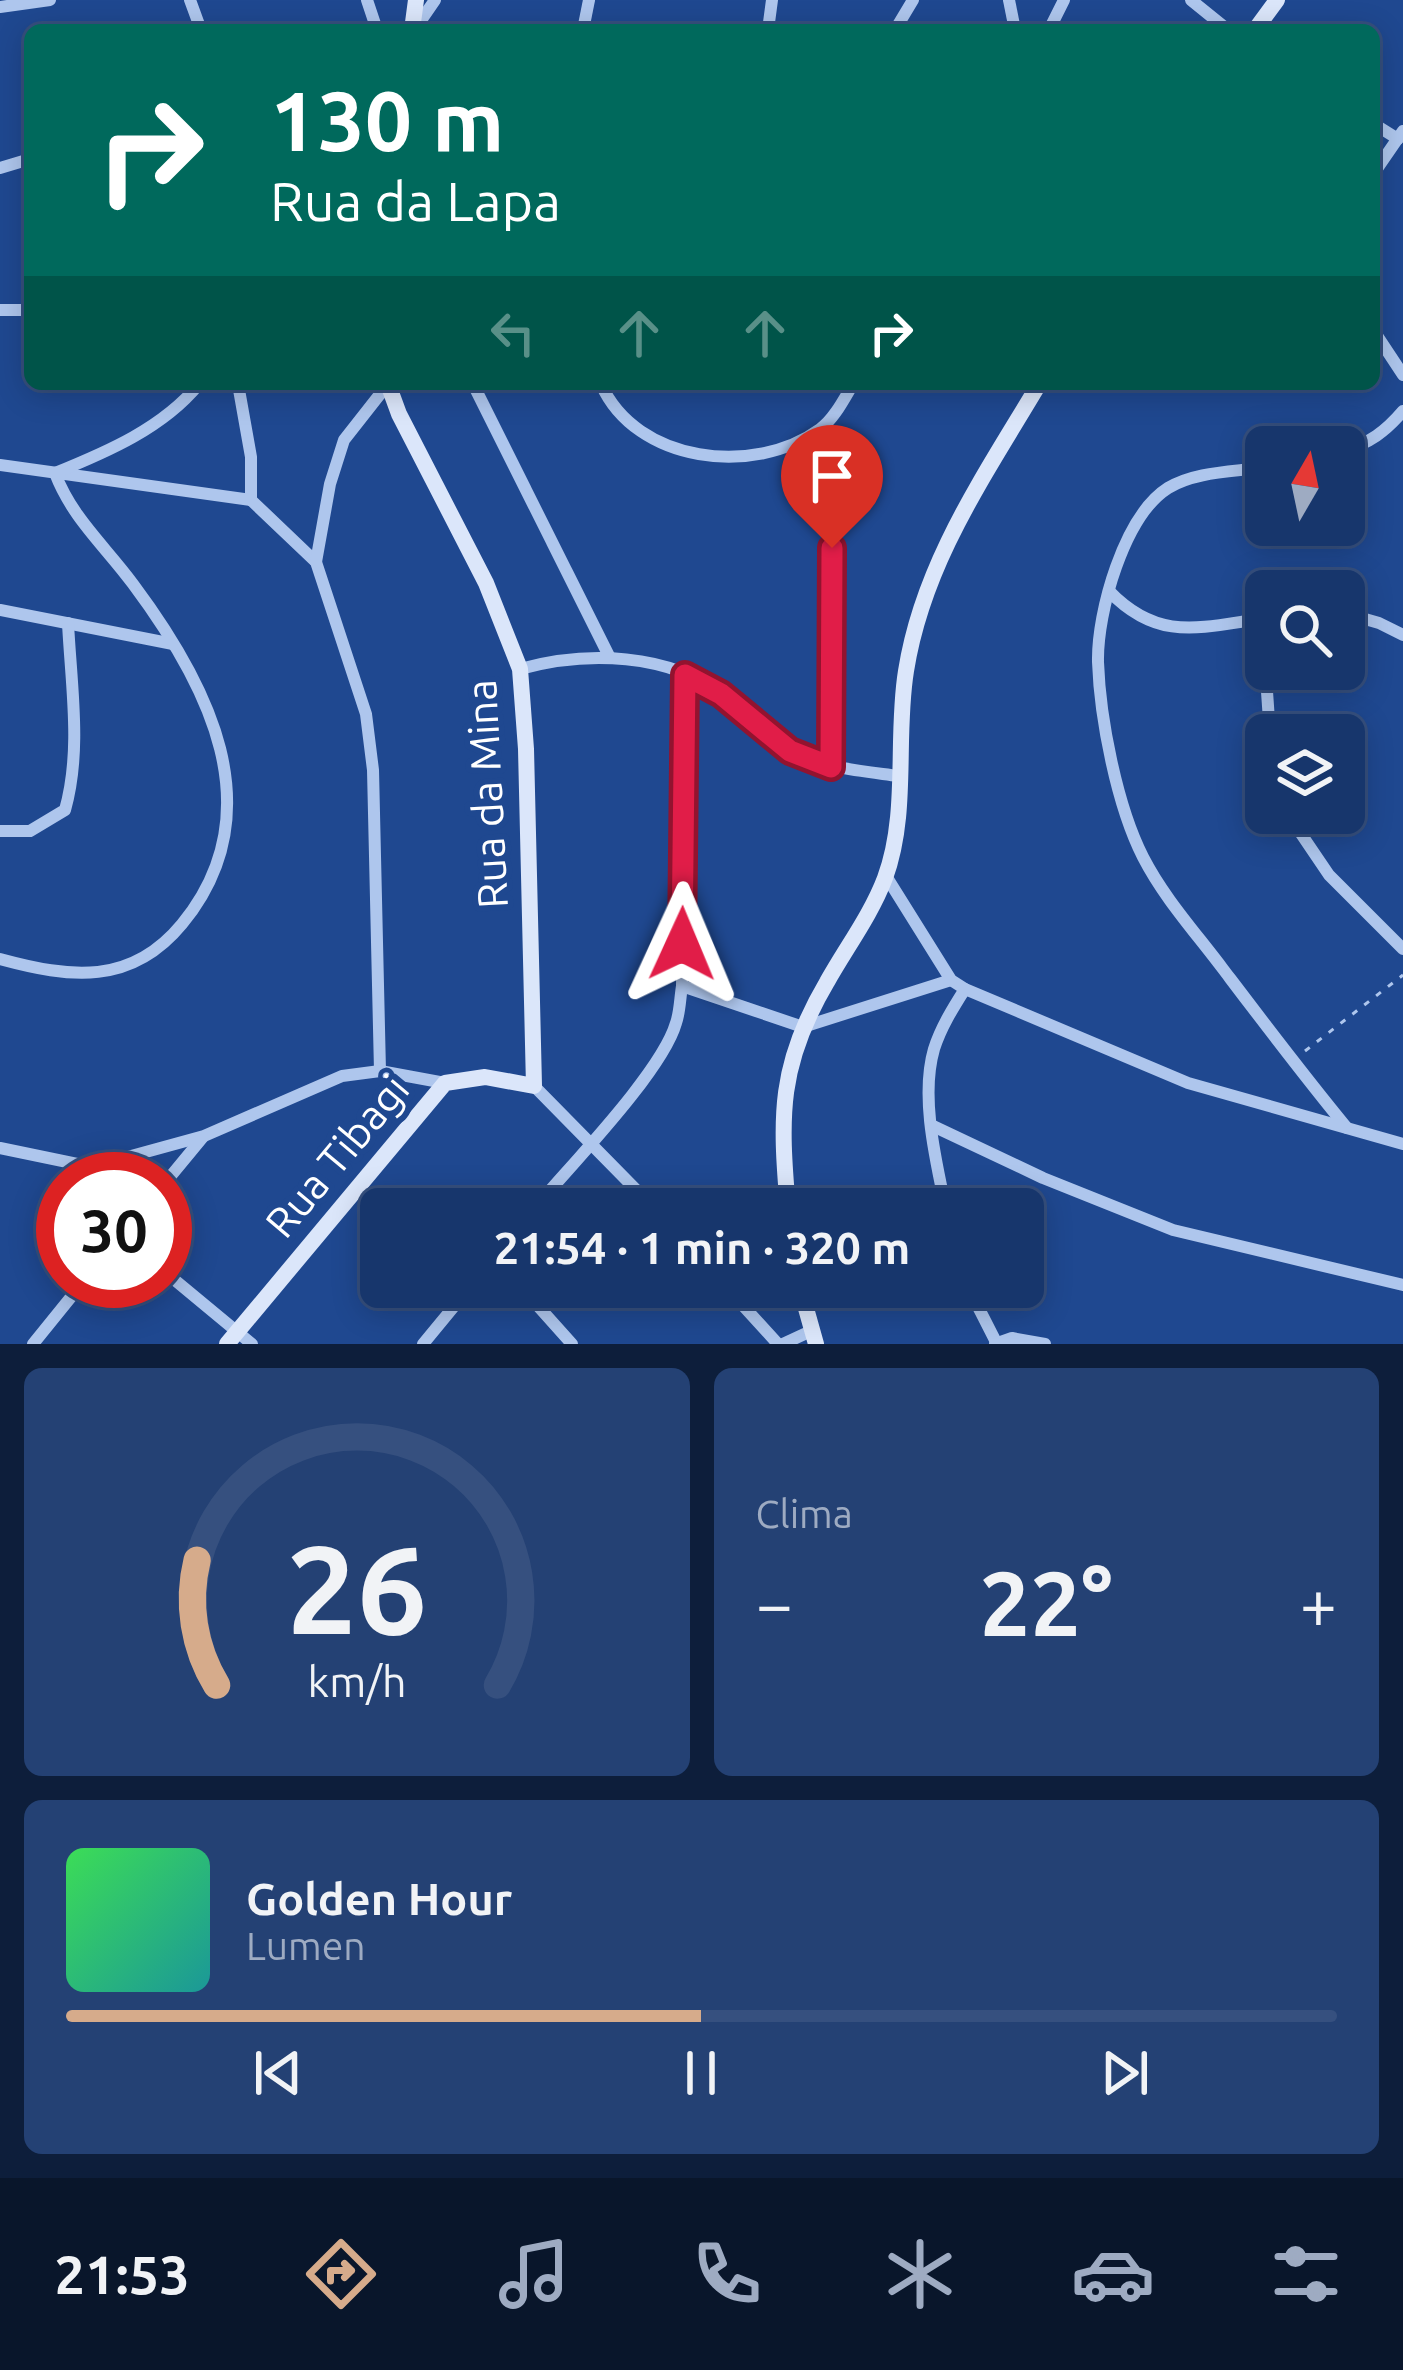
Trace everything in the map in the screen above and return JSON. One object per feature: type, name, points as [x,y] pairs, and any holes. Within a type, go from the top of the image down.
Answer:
[{"type":"street","points":[[0,7],[50,0]]},
{"type":"street","points":[[1191,0],[1221,24]]},
{"type":"street","points":[[1380,165],[1401,135]]},
{"type":"street","points":[[1380,340],[1403,375]]},
{"type":"street","points":[[55,473],[106,452],[152,425],[192,390]]},
{"type":"street","points":[[239,390],[251,500]]},
{"type":"street","points":[[316,562],[330,484],[344,440],[383,390]]},
{"type":"street","name":"Rua da Mina","points":[[390,390],[486,583],[520,669],[534,1085]]},
{"type":"street","points":[[476,390],[610,658]]},
{"type":"street","points":[[604,390],[611,406],[638,428],[682,452],[721,458],[797,444],[826,426],[849,390]]},
{"type":"street","points":[[787,1188],[784,1084],[803,1027],[886,876],[896,826],[905,674],[932,575],[958,518],[1035,390]]},
{"type":"street","points":[[1365,444],[1403,411]]},
{"type":"street","points":[[830,460],[834,580],[831,767]]},
{"type":"street","points":[[0,465],[251,500],[316,562],[366,714],[373,770],[380,1071]]},
{"type":"street","points":[[1245,470],[1192,478],[1168,489],[1147,507],[1128,538],[1109,591],[1098,658],[1102,706],[1117,778],[1142,855],[1174,906],[1291,1062],[1347,1128]]},
{"type":"street","points":[[0,959],[45,971],[89,975],[128,966],[165,944],[187,918],[221,849],[227,764],[195,679],[129,579],[65,501],[55,473]]},
{"type":"street","points":[[1109,591],[1139,618],[1172,628],[1245,620]]},
{"type":"street","points":[[0,610],[173,644]]},
{"type":"street","points":[[1365,619],[1403,635]]},
{"type":"street","points":[[0,831],[30,831],[65,810],[75,743],[68,623]]},
{"type":"street","points":[[520,669],[552,660],[610,658],[658,665],[721,694],[790,751],[831,767],[898,776]]},
{"type":"street","points":[[551,1188],[664,1050],[676,1024],[682,986],[685,675]]},
{"type":"street","points":[[1301,834],[1329,875],[1403,950]]},
{"type":"street","points":[[886,876],[951,980],[965,989],[1188,1083],[1403,1144]]},
{"type":"street","points":[[682,986],[803,1027],[951,980]]},
{"type":"street","points":[[943,1188],[929,1083],[934,1050],[965,989]]},
{"type":"street","points":[[1,1149],[82,1165],[113,1161],[204,1136],[343,1076],[380,1071],[445,1083]]},
{"type":"street","name":"Rua Tibagi","points":[[238,1340],[445,1083],[484,1077],[534,1085]]},
{"type":"street","points":[[534,1085],[636,1188]]},
{"type":"street","points":[[933,1126],[1043,1178],[1173,1230],[1403,1286]]},
{"type":"street","points":[[191,1152],[204,1136]]},
{"type":"street","points":[[192,1298],[238,1340]]},
{"type":"street","points":[[32,1344],[62,1308]]},
{"type":"street","points":[[423,1344],[453,1308]]},
{"type":"street","points":[[540,1308],[572,1344]]},
{"type":"street","points":[[746,1308],[781,1344],[813,1338],[805,1308]]},
{"type":"street","points":[[978,1308],[996,1343],[1012,1338],[1045,1344]]},
{"type":"path","points":[[1291,1062],[1403,975]]},
{"type":"route","points":[[682,944],[685,675],[721,694],[790,751],[831,767],[832,548]]}]
